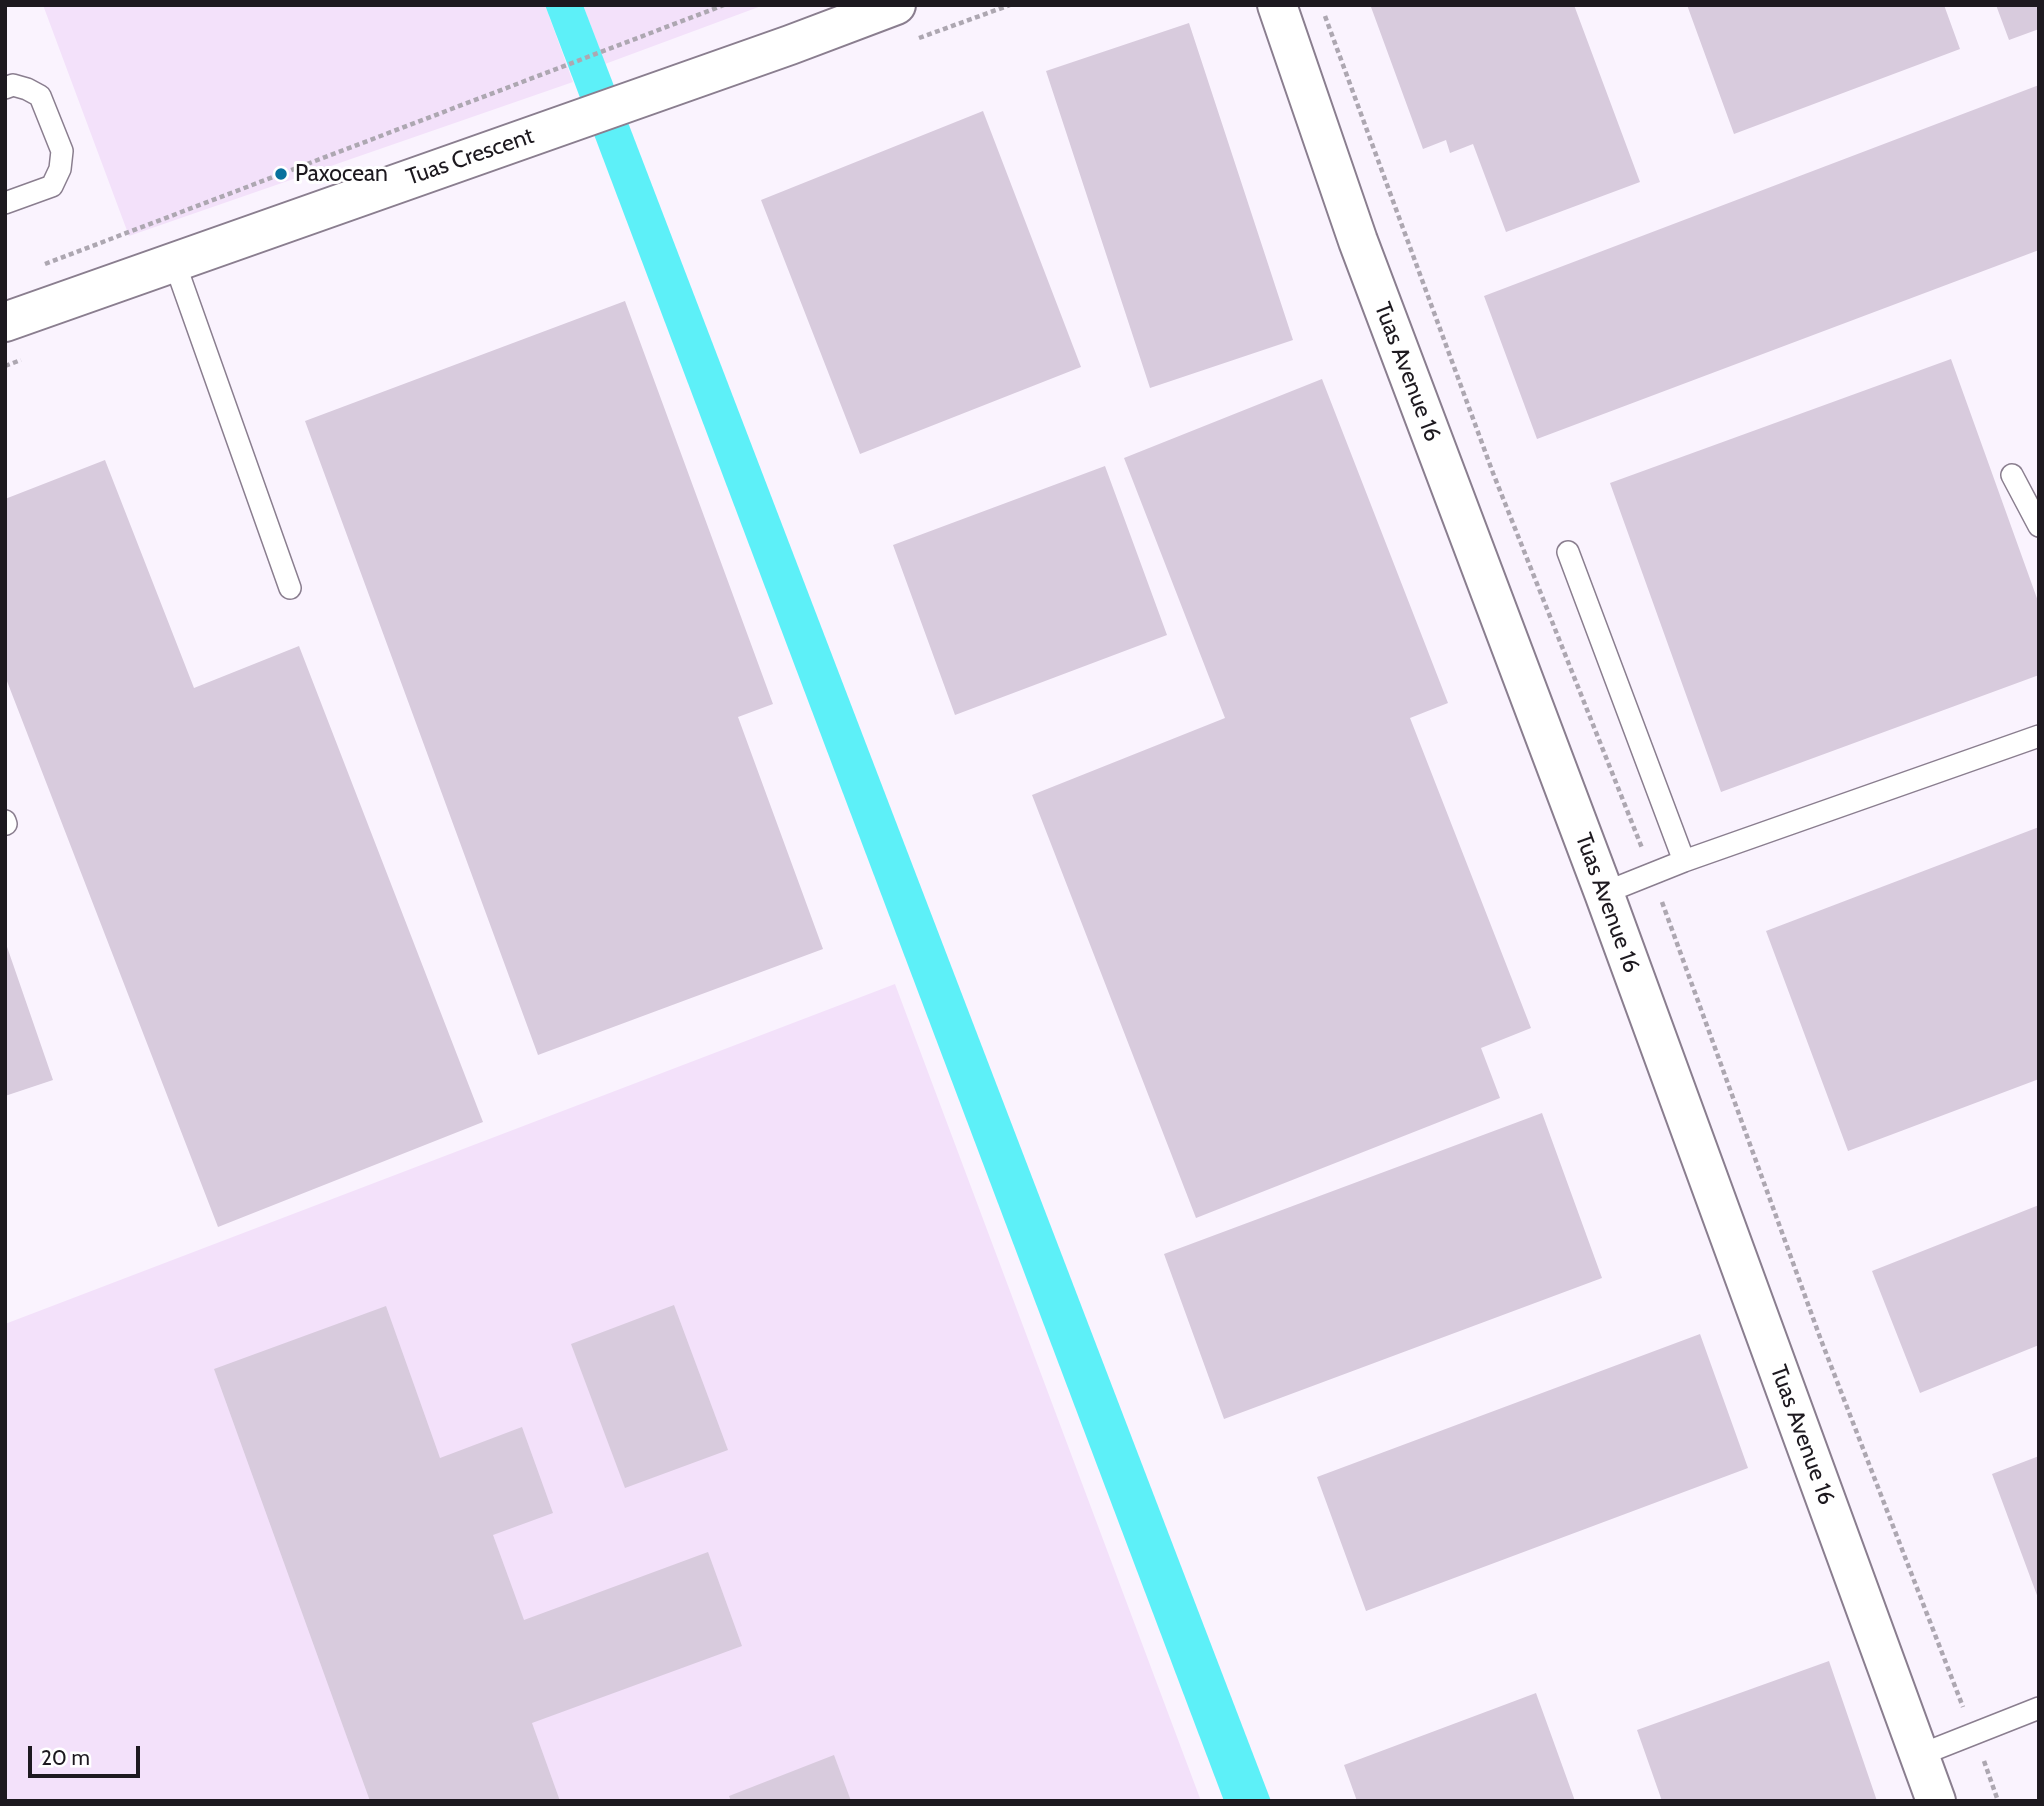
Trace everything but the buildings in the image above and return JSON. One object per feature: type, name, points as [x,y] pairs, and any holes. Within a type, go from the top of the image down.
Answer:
[{"type":"street","name":"Tuas Crescent","points":[[5,322],[764,54],[895,5]]},
{"type":"street","name":"Tuas Avenue 16","points":[[1278,5],[1358,241],[1604,893],[1936,1801]]},
{"type":"lane","points":[[5,88],[13,85],[40,96],[62,151],[60,169],[52,186],[5,203]]},
{"type":"lane","points":[[174,261],[290,588]]},
{"type":"lane","points":[[2012,475],[2039,526]]},
{"type":"lane","points":[[1568,552],[1684,861]]},
{"type":"lane","points":[[1604,893],[1684,861],[2039,736]]},
{"type":"lane","points":[[1920,1755],[2039,1708]]},
{"type":"path","points":[[44,264],[724,5]]},
{"type":"shaded area","points":[[43,5],[545,5],[573,82],[129,236]]},
{"type":"shaded area","points":[[583,5],[764,5],[605,64]]},
{"type":"shaded area","points":[[895,984],[1201,1801],[5,1801],[5,1324]]},
{"type":"water","points":[[545,5],[583,5],[1271,1801],[1224,1801]]},
{"type":"place","name":"Paxocean","points":[[281,174]]}]
